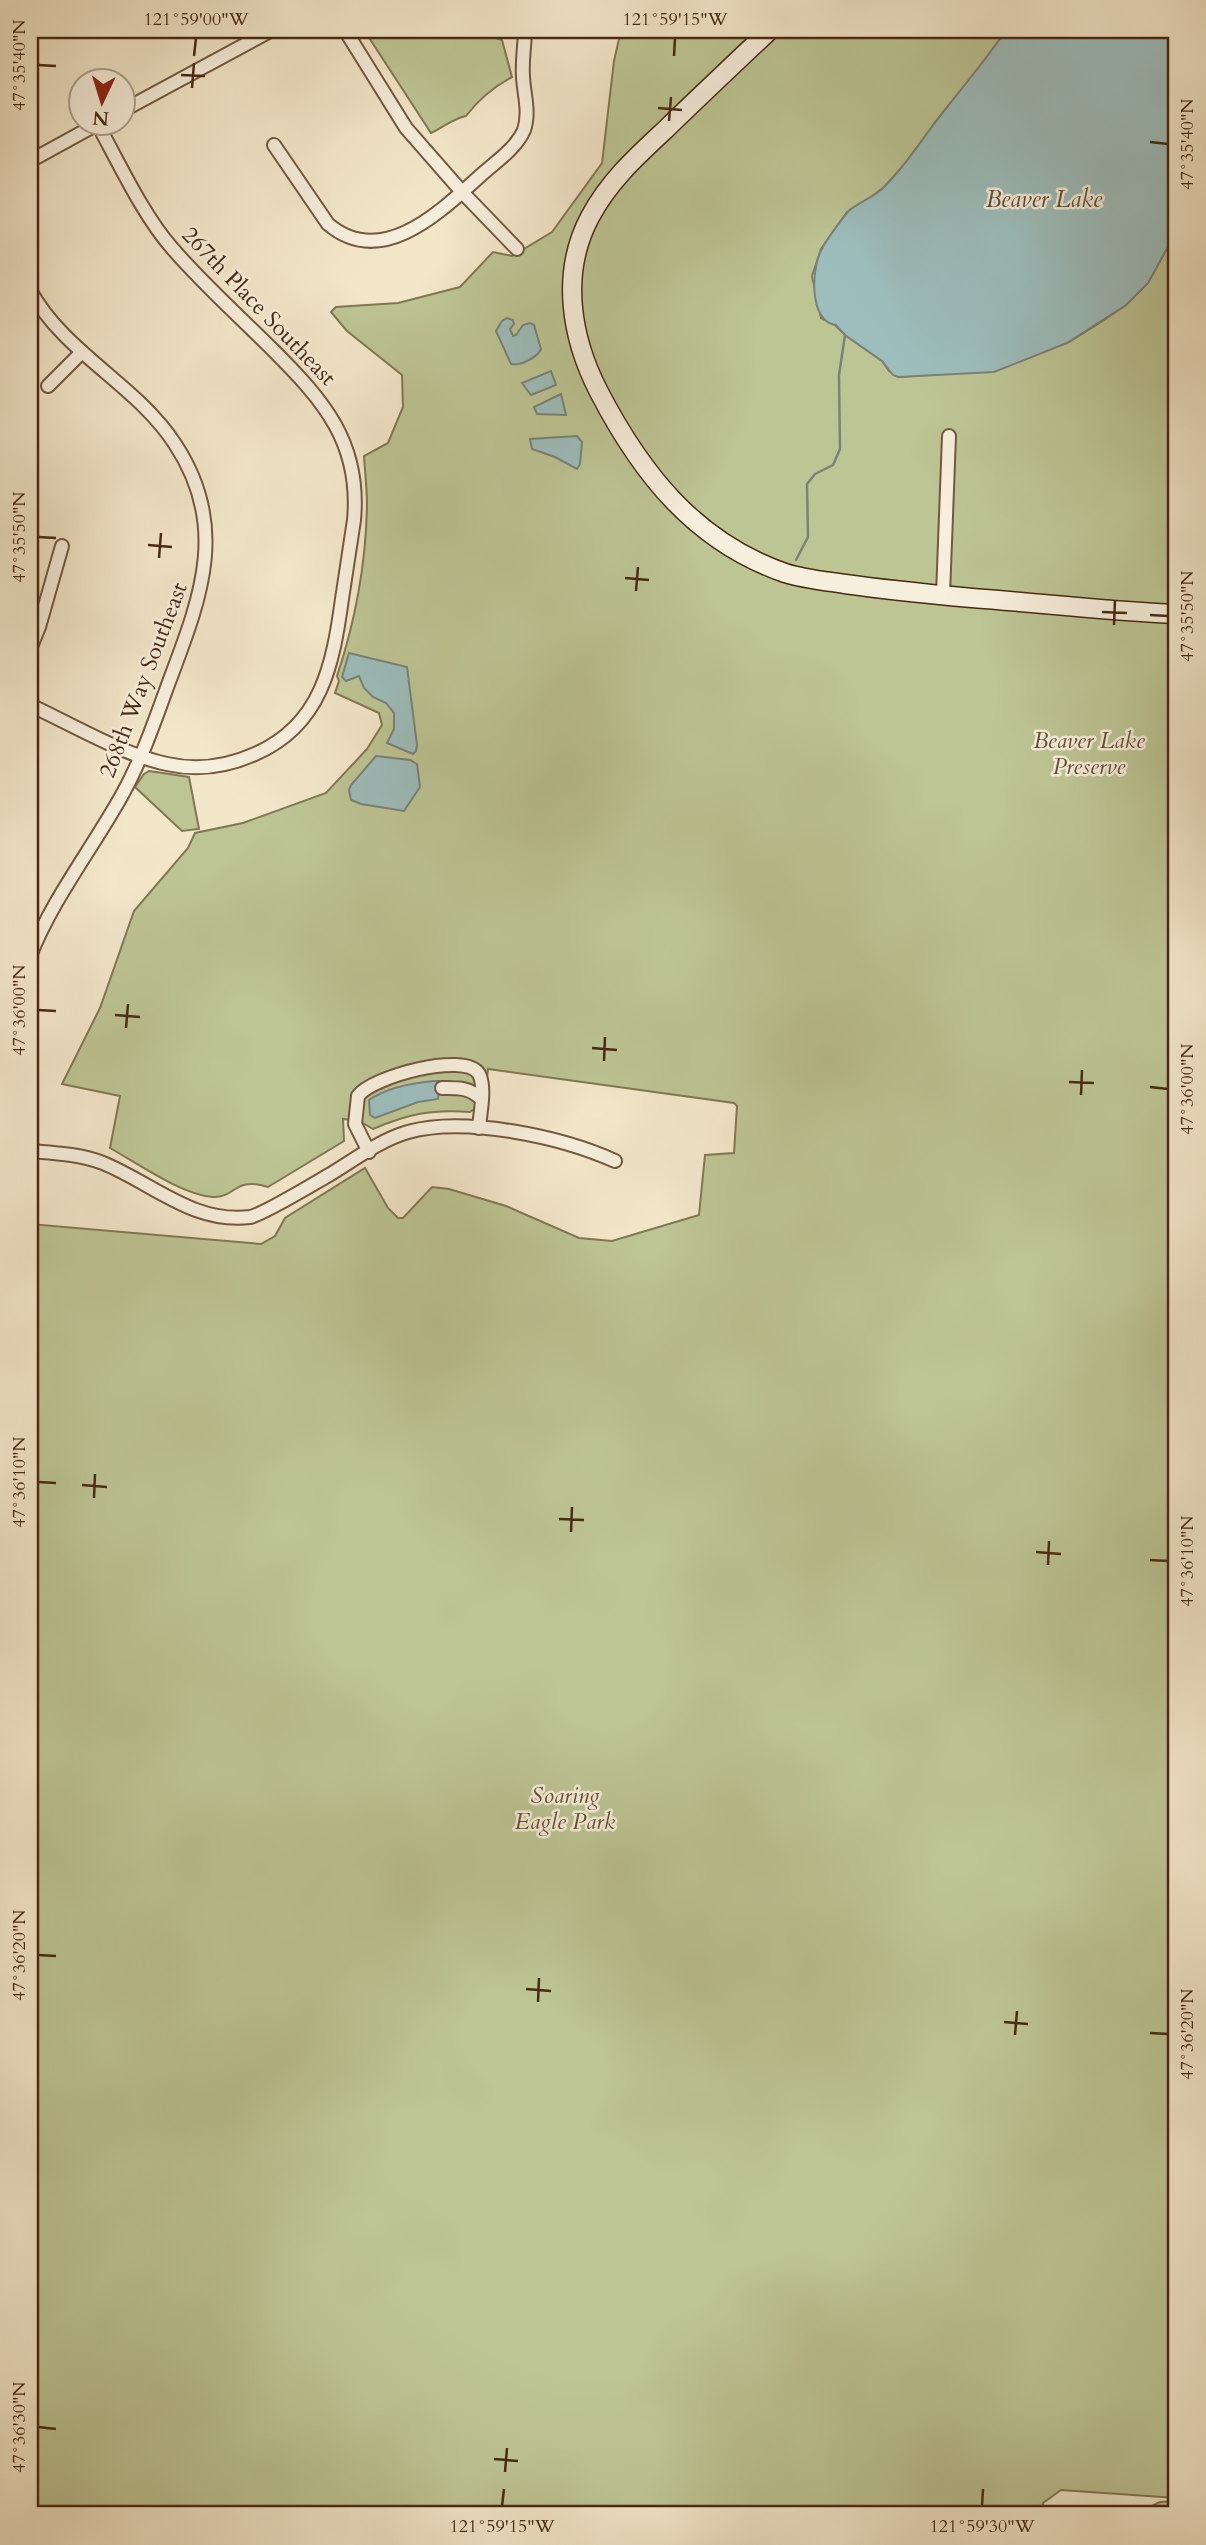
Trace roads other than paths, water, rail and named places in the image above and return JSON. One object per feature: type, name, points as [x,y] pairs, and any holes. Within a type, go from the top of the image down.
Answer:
[{"type":"street","points":[[136,103],[272,30]]},
{"type":"street","points":[[345,30],[406,128],[517,249]]},
{"type":"street","points":[[770,30],[615,178],[581,235],[575,261],[572,307],[577,335],[586,366],[637,455],[658,485],[688,517],[743,555],[787,574],[860,586],[943,595],[1176,614]]},
{"type":"street","points":[[274,145],[328,224],[338,233],[349,237],[378,239],[411,232],[425,224],[516,143],[525,126],[527,104],[523,63],[525,34]]},
{"type":"street","points":[[30,161],[77,136]]},
{"type":"street","name":"267th Place Southeast","points":[[30,705],[141,757],[181,766],[223,766],[261,752],[284,737],[310,709],[320,693],[334,650],[354,520],[356,503],[352,468],[340,433],[321,401],[171,247],[143,205],[106,136]]},
{"type":"street","name":"268th Way Southeast","points":[[30,290],[41,307],[82,352],[162,425],[176,445],[195,483],[204,524],[205,558],[201,589],[141,757],[121,796],[50,914],[30,956]]},
{"type":"street","points":[[48,386],[82,352]]},
{"type":"street","points":[[943,595],[949,436]]},
{"type":"street","points":[[30,649],[62,546]]},
{"type":"street","points":[[369,1152],[355,1124],[358,1096],[370,1085],[412,1071],[458,1066],[469,1067],[478,1074],[482,1086],[478,1128]]},
{"type":"street","points":[[442,1088],[464,1088],[481,1099]]},
{"type":"street","points":[[30,1152],[71,1155],[100,1162],[126,1173],[177,1204],[197,1212],[252,1217],[407,1132],[432,1128],[478,1128],[536,1136],[585,1148],[615,1161]]},
{"type":"water","name":"Beaver Lake","points":[[1006,30],[1176,30],[1176,232],[1148,283],[1126,305],[1067,343],[994,372],[898,377],[893,375],[882,361],[845,335],[836,325],[827,322],[820,314],[814,292],[819,255],[849,211],[882,189],[903,166]]},
{"type":"water","points":[[507,318],[513,320],[514,324],[510,329],[513,336],[523,325],[534,325],[541,349],[528,361],[511,364],[496,331]]},
{"type":"water","points":[[551,371],[556,385],[531,395],[522,383]]},
{"type":"water","points":[[561,394],[566,415],[537,414],[534,407]]},
{"type":"water","points":[[577,436],[582,442],[577,469],[532,449],[530,439]]},
{"type":"water","points":[[349,653],[407,667],[417,745],[413,754],[387,743],[394,729],[394,713],[386,703],[373,697],[364,688],[359,676],[346,681],[342,677]]},
{"type":"water","points":[[376,756],[410,760],[417,764],[420,787],[404,811],[351,800],[351,785]]},
{"type":"water","points":[[439,1081],[438,1099],[418,1102],[375,1118],[370,1115],[369,1100],[384,1092],[400,1086]]},
{"type":"waterway","points":[[796,560],[808,537],[807,484],[815,474],[833,465],[840,449],[839,375],[845,335]]},
{"type":"park label","name":"Beaver Lake Preserve","points":[[1089,753]]},
{"type":"park label","name":"Soaring Eagle Park","points":[[565,1808]]}]
